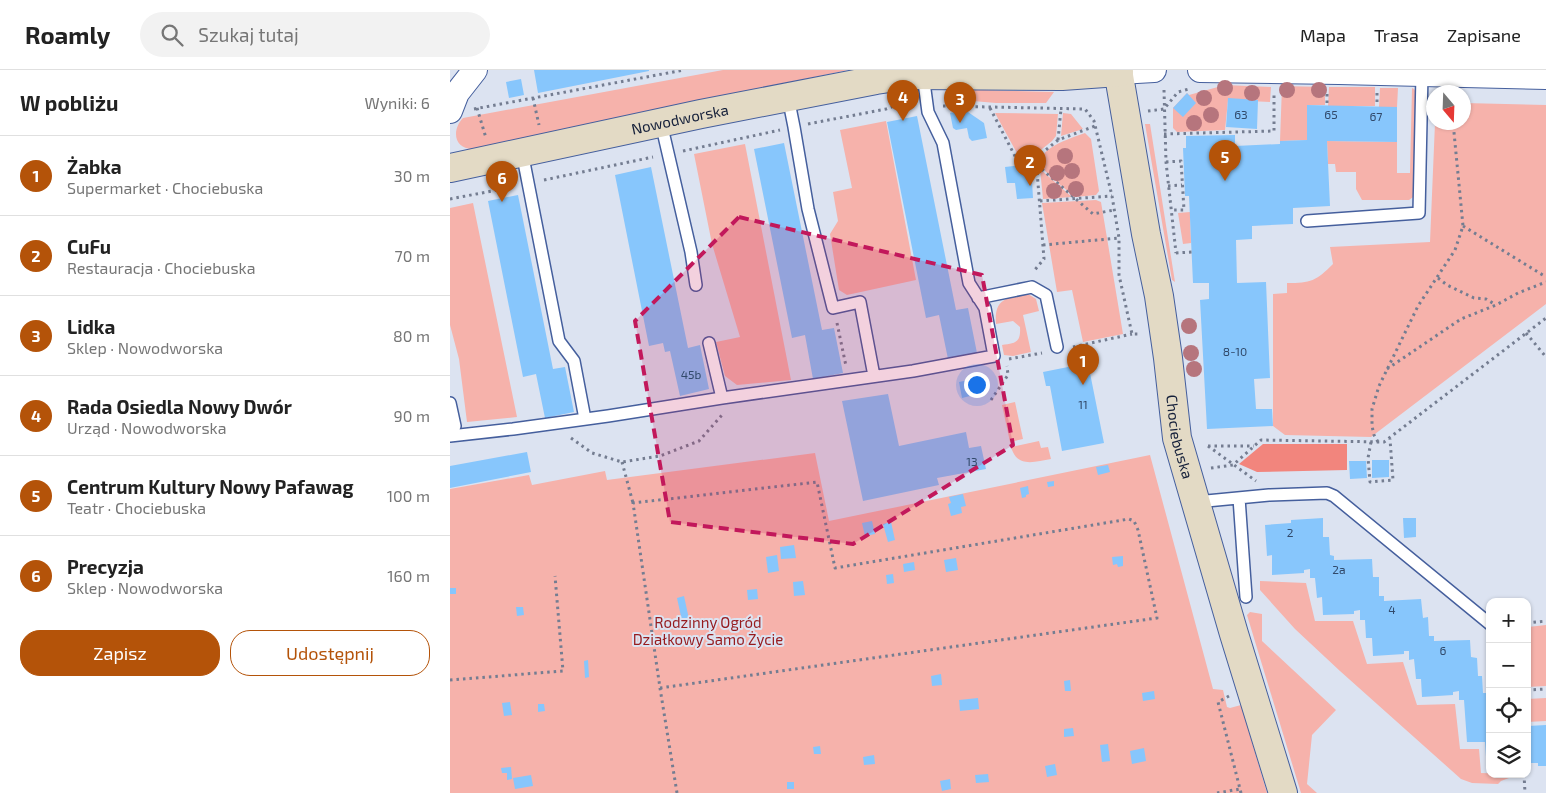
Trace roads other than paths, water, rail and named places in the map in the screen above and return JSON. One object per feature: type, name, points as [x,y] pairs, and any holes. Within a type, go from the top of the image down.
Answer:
[{"type":"street","points":[[460,111],[457,93],[475,70]]},
{"type":"street","points":[[1200,70],[1339,71],[1546,77]]},
{"type":"street","name":"Nowodworska","points":[[450,168],[788,97],[920,73],[1062,76],[1119,71],[1159,79]]},
{"type":"street","name":"Chociebuska","points":[[1119,71],[1146,234],[1160,305],[1177,438],[1283,793]]},
{"type":"lane","points":[[450,436],[565,422],[874,376],[994,356],[985,308],[969,283],[943,143],[928,112],[920,73]]},
{"type":"lane","points":[[1307,221],[1419,213],[1422,74]]},
{"type":"lane","points":[[788,97],[808,209],[833,308],[860,302],[874,376]]},
{"type":"lane","points":[[661,123],[691,252],[696,285]]},
{"type":"lane","points":[[522,152],[559,340],[574,361],[585,419]]},
{"type":"lane","points":[[978,298],[1032,287],[1046,295],[1057,346]]},
{"type":"lane","points":[[709,343],[722,398]]},
{"type":"lane","points":[[450,403],[455,426],[450,436]]},
{"type":"lane","points":[[1196,502],[1269,495],[1327,493],[1334,496],[1486,621]]},
{"type":"lane","points":[[1239,498],[1246,597]]},
{"type":"place","name":"Rada Osiedla Nowy Dwór","points":[[903,121]]},
{"type":"place","name":"Lidka","points":[[960,123]]},
{"type":"place","name":"Centrum Kultury Nowy Pafawag","points":[[1225,181]]},
{"type":"place","name":"CuFu","points":[[1030,186]]},
{"type":"place","name":"Precyzja","points":[[502,202]]},
{"type":"place","name":"Żabka","points":[[1083,385]]},
{"type":"park label","name":"Rodzinny Ogród Działkowy Samo Życie","points":[[708,630]]}]
